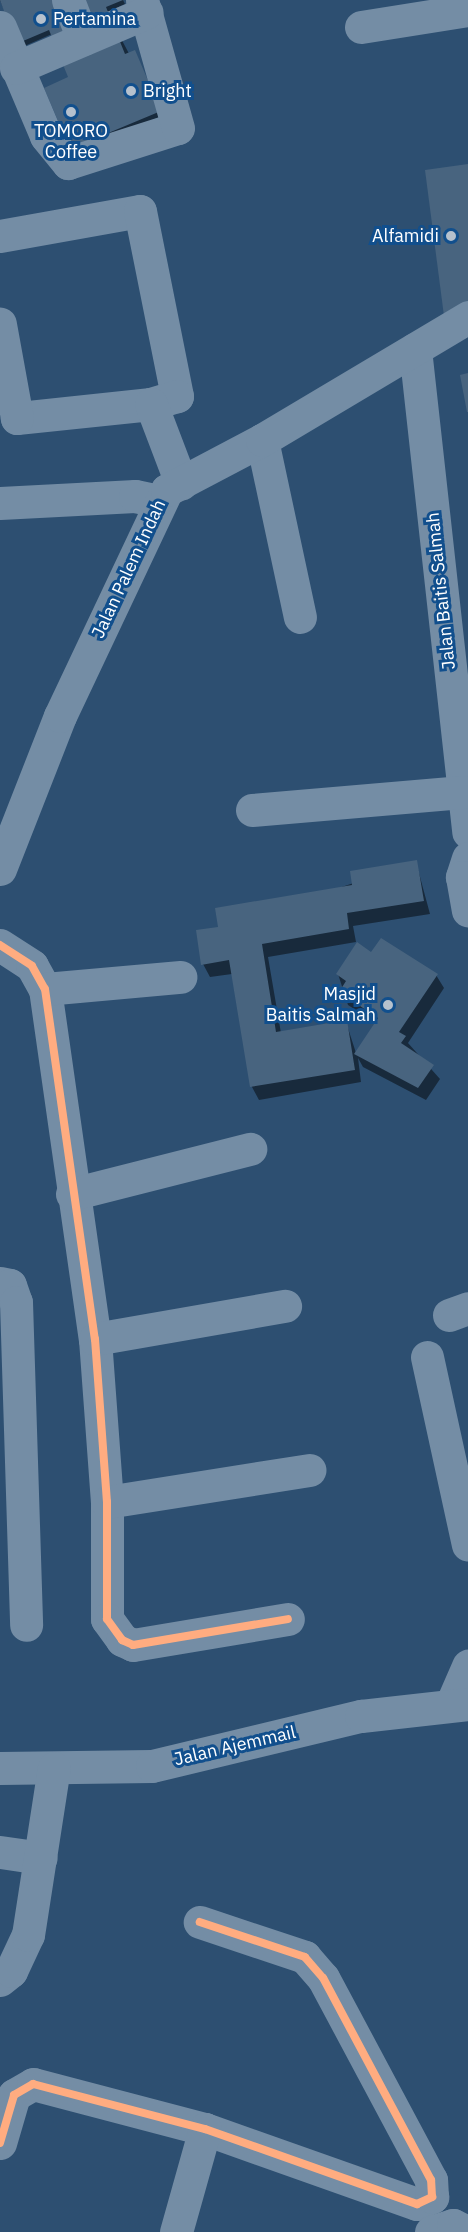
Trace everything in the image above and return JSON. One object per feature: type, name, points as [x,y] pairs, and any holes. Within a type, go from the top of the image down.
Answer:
[{"type":"street","points":[[68,0],[83,39]]},
{"type":"street","points":[[0,27],[16,68],[46,136],[68,163],[174,133],[181,122],[145,6],[83,39],[16,68]]},
{"type":"street","points":[[361,27],[468,10]]},
{"type":"street","points":[[0,236],[140,211],[177,396],[160,403],[18,418],[0,324]]},
{"type":"street","points":[[0,503],[135,496],[179,486],[262,440],[468,317]]},
{"type":"street","name":"Jalan Baitis Salmah","points":[[415,349],[468,832]]},
{"type":"street","points":[[160,403],[179,486]]},
{"type":"street","points":[[262,440],[300,617]]},
{"type":"street","name":"Jalan Palem Indah","points":[[0,869],[60,716],[179,486]]},
{"type":"street","points":[[252,810],[462,792]]},
{"type":"street","points":[[468,858],[462,877],[468,910]]},
{"type":"street","points":[[0,945],[32,966],[45,989],[72,1194],[95,1339],[107,1502],[107,1619],[122,1640],[133,1645],[288,1619]]},
{"type":"street","points":[[45,989],[180,976]]},
{"type":"street","points":[[72,1194],[250,1149]]},
{"type":"street","points":[[0,1283],[10,1285],[16,1302],[26,1625]]},
{"type":"street","points":[[95,1339],[285,1306]]},
{"type":"street","points":[[428,1357],[468,1545]]},
{"type":"street","points":[[107,1502],[309,1470]]},
{"type":"street","points":[[460,1705],[468,1666]]},
{"type":"street","name":"Jalan Ajemmail","points":[[0,1768],[152,1766],[361,1716],[460,1705]]},
{"type":"street","points":[[0,1980],[11,1971],[28,1935],[54,1768]]},
{"type":"street","points":[[0,1852],[41,1858]]},
{"type":"street","points":[[0,2143],[14,2095],[33,2084],[205,2130],[417,2204],[432,2197],[431,2180],[323,1978],[305,1957],[200,1922]]},
{"type":"street","points":[[176,2232],[205,2130]]},
{"type":"street","points":[[431,2232],[453,2225],[467,2232]]},
{"type":"building","points":[[0,0],[123,0],[106,7],[125,54],[135,50],[161,111],[70,149],[44,88],[68,77],[49,30],[16,44]]},
{"type":"building","name":"Alfamidi","points":[[468,164],[468,302],[444,316],[425,170]]},
{"type":"building","points":[[468,373],[468,412],[467,412],[460,375]]},
{"type":"building","points":[[417,860],[424,901],[347,913],[349,929],[262,944],[276,1032],[347,1020],[355,1070],[250,1087],[229,960],[201,965],[196,930],[218,927],[215,908],[352,885],[350,871]]},
{"type":"building","name":"Masjid Baitis Salmah","points":[[381,938],[438,974],[399,1032],[406,1036],[401,1043],[434,1065],[418,1088],[354,1054],[378,1018],[339,992],[346,981],[336,974],[357,942],[371,952]]},
{"type":"cycle path","points":[[0,945],[32,966],[45,989],[95,1339],[107,1502],[107,1619],[122,1640],[133,1645],[288,1619]]},
{"type":"cycle path","points":[[0,2143],[14,2095],[33,2084],[205,2129],[417,2204],[432,2197],[431,2180],[323,1978],[305,1957],[200,1922]]},
{"type":"place","name":"Pertamina","points":[[41,19]]},
{"type":"place","name":"Bright","points":[[131,91]]},
{"type":"place","name":"TOMORO Coffee","points":[[71,112]]},
{"type":"place","name":"Alfamidi","points":[[451,236]]},
{"type":"place","name":"Masjid Baitis Salmah","points":[[388,1005]]}]
